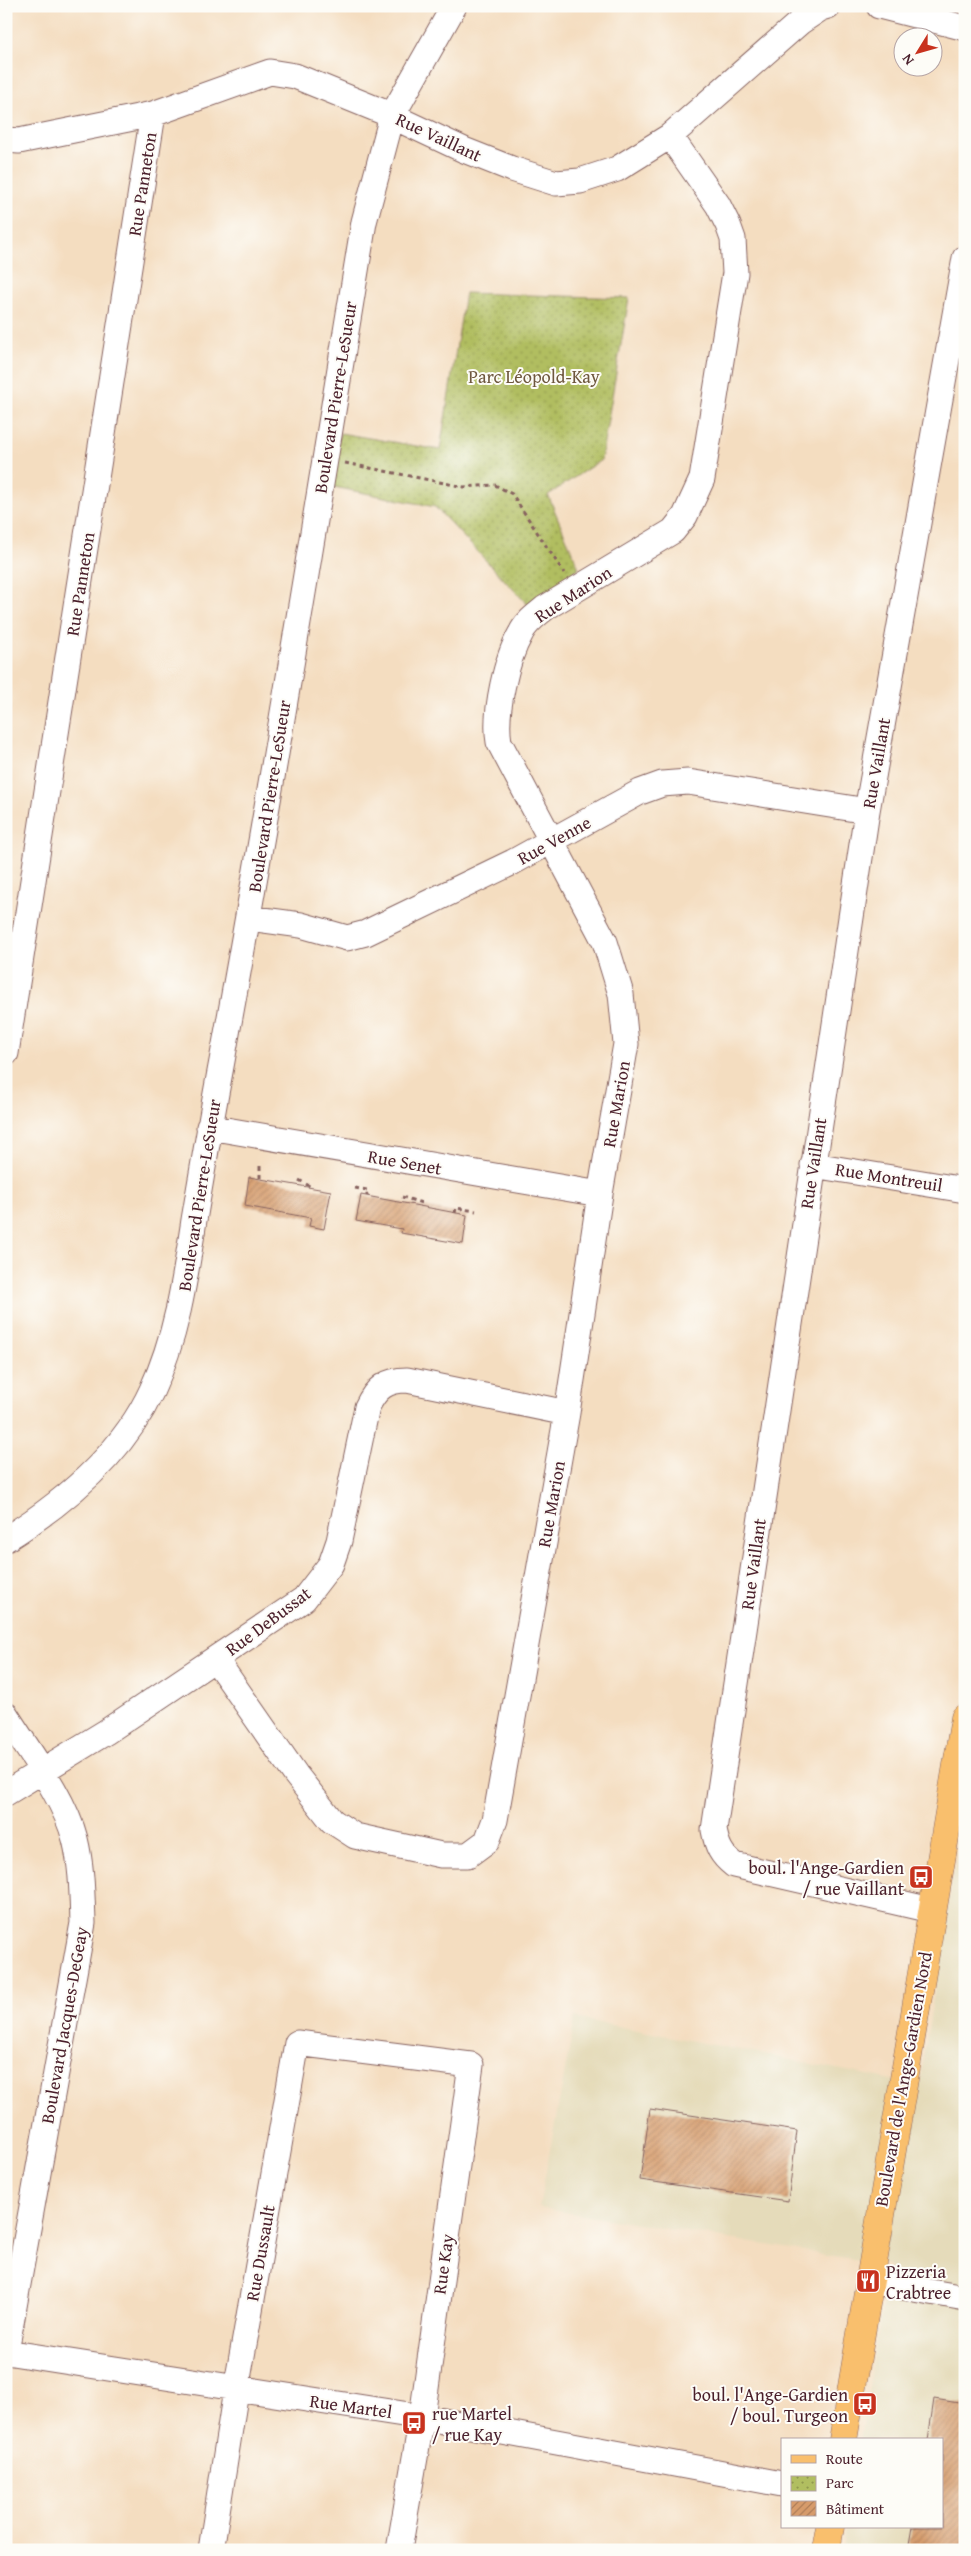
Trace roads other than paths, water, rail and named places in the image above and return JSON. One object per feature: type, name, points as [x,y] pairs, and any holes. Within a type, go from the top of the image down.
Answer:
[{"type":"main road","name":"Boulevard de l'Ange-Gardien Nord","points":[[843,2438],[868,2281],[965,1718]]},
{"type":"main road","points":[[826,2550],[830,2528]]},
{"type":"street","name":"Boulevard Pierre-LeSueur","points":[[6,1538],[38,1519],[79,1485],[121,1443],[151,1393],[178,1320],[209,1127],[248,918],[364,222],[392,116],[454,6]]},
{"type":"street","name":"Rue Vaillant","points":[[6,140],[19,142],[153,114],[270,72],[295,76],[392,116],[464,150],[556,183],[580,181],[617,169],[670,136],[800,22],[821,8],[828,6]]},
{"type":"street","points":[[879,6],[965,28]]},
{"type":"street","name":"Rue Panneton","points":[[6,1053],[153,114]]},
{"type":"street","name":"Rue Marion","points":[[216,1660],[301,1782],[332,1821],[355,1836],[441,1855],[468,1856],[486,1841],[495,1820],[567,1413],[600,1194],[626,1044],[625,1016],[621,994],[604,942],[499,742],[498,718],[509,663],[521,631],[545,608],[674,531],[686,516],[702,478],[735,273],[733,239],[718,205],[670,136]]},
{"type":"street","name":"Rue Vaillant","points":[[931,1910],[734,1865],[724,1858],[718,1846],[714,1830],[812,1165],[868,811],[965,258]]},
{"type":"street","name":"Rue Venne","points":[[248,918],[301,925],[347,938],[366,933],[551,842],[640,792],[662,784],[688,782],[868,811]]},
{"type":"street","name":"Rue Senet","points":[[209,1127],[600,1194]]},
{"type":"street","name":"Rue Montreuil","points":[[812,1165],[965,1190]]},
{"type":"street","name":"Rue DeBussat","points":[[6,1793],[42,1772],[216,1660],[304,1599],[331,1564],[339,1541],[367,1407],[372,1395],[382,1385],[394,1380],[406,1380],[567,1413]]},
{"type":"street","name":"Boulevard Jacques-DeGeay","points":[[6,1715],[57,1796],[75,1839],[82,1884],[83,1923],[6,2351]]},
{"type":"street","name":"Rue Dussault","points":[[211,2550],[236,2390],[297,2043],[384,2054]]},
{"type":"street","name":"Rue Kay","points":[[384,2054],[471,2065],[422,2417],[399,2550]]},
{"type":"street","points":[[868,2281],[965,2298]]},
{"type":"street","name":"Rue Martel","points":[[6,2351],[236,2390],[422,2417],[781,2484]]},
{"type":"place","name":"boul. l'Ange-Gardien / rue Vaillant","points":[[921,1877]]},
{"type":"place","name":"Pizzeria Crabtree","points":[[868,2281]]},
{"type":"place","name":"boul. l'Ange-Gardien / boul. Turgeon","points":[[865,2404]]},
{"type":"place","name":"rue Martel / rue Kay","points":[[414,2423]]},
{"type":"park label","name":"Parc Léopold-Kay","points":[[534,376]]}]
